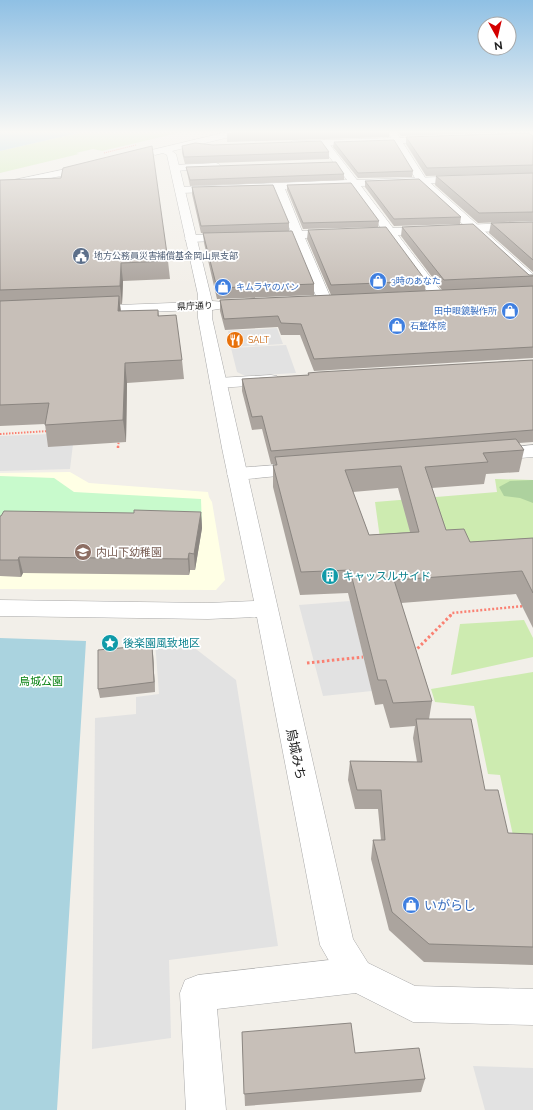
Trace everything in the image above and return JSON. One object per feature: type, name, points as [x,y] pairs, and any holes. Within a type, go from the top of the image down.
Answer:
[{"type":"street","points":[[0,186],[10,184]]},
{"type":"street","name":"烏城みち","points":[[179,184],[205,295],[205,318],[218,383],[337,945],[356,975]]},
{"type":"street","points":[[354,184],[437,295]]},
{"type":"street","points":[[180,190],[359,184]]},
{"type":"street","points":[[425,184],[474,229],[530,288]]},
{"type":"street","points":[[278,186],[298,235],[331,301],[309,302]]},
{"type":"street","points":[[191,239],[533,226]]},
{"type":"street","points":[[422,296],[452,295]]},
{"type":"street","name":"県庁通り","points":[[77,311],[234,304]]},
{"type":"street","points":[[218,383],[290,379]]},
{"type":"street","points":[[480,455],[533,450]]},
{"type":"street","points":[[237,474],[317,468]]},
{"type":"street","points":[[0,608],[200,611],[267,609]]},
{"type":"street","points":[[206,1110],[198,993],[356,975],[413,1004],[533,1008]]},
{"type":"path","points":[[0,434],[56,431]]},
{"type":"path","points":[[118,448],[119,435]]},
{"type":"path","points":[[411,652],[415,652],[452,613],[529,605]]},
{"type":"path","points":[[307,663],[363,657]]},
{"type":"shaded area","points":[[277,328],[283,344],[231,347],[228,331]]},
{"type":"shaded area","points":[[286,345],[296,373],[245,376],[237,372],[231,348]]},
{"type":"shaded area","points":[[51,434],[73,444],[70,469],[0,471],[0,436]]},
{"type":"shaded area","points":[[70,472],[89,483],[208,492],[212,502],[225,580],[216,590],[0,589],[0,473]]},
{"type":"shaded area","points":[[350,601],[372,691],[323,696],[299,605]]},
{"type":"shaded area","points":[[155,641],[192,646],[236,680],[278,946],[169,960],[171,1038],[92,1049],[95,718],[136,714],[136,697],[159,694]]},
{"type":"shaded area","points":[[473,1066],[533,1068],[533,1110],[485,1110]]},
{"type":"green space","points":[[0,476],[54,478],[74,492],[201,499],[202,528],[0,526]]},
{"type":"green space","points":[[495,479],[533,480],[533,559],[382,553],[375,502],[497,492]]},
{"type":"green space","points":[[533,480],[533,503],[520,498],[504,496],[499,487],[510,481]]},
{"type":"green space","points":[[524,620],[533,638],[533,657],[451,675],[460,624]]},
{"type":"green space","points":[[533,672],[533,840],[514,840],[500,775],[488,774],[474,706],[435,702],[431,689]]},
{"type":"water","name":"烏城公園","points":[[0,638],[86,641],[57,1110],[0,1110]]},
{"type":"building","points":[[0,184],[157,184],[168,261],[121,263],[120,286],[0,290]]},
{"type":"building","points":[[352,184],[379,221],[303,223],[287,185]]},
{"type":"building","points":[[367,184],[424,184],[461,217],[394,219]]},
{"type":"building","points":[[445,184],[533,184],[533,212],[479,213]]},
{"type":"building","points":[[273,185],[289,223],[201,226],[192,187]]},
{"type":"building","points":[[533,222],[533,260],[491,223]]},
{"type":"building","points":[[473,224],[529,275],[533,276],[444,280],[402,227]]},
{"type":"building","points":[[386,227],[426,281],[331,285],[308,230]]},
{"type":"building","points":[[292,231],[314,284],[217,288],[203,233]]},
{"type":"building","points":[[533,286],[533,347],[314,359],[301,324],[281,323],[278,316],[224,319],[220,300]]},
{"type":"building","points":[[119,296],[118,311],[158,310],[158,316],[176,315],[182,360],[125,363],[123,420],[45,425],[49,403],[0,405],[0,301]]},
{"type":"building","points":[[533,360],[533,430],[271,451],[262,416],[252,417],[242,379],[309,375],[308,373],[319,372]]},
{"type":"building","points":[[516,439],[524,450],[483,453],[488,462],[425,467],[446,530],[464,529],[470,542],[533,538],[533,593],[522,571],[394,580],[432,701],[393,703],[386,680],[378,680],[350,570],[301,572],[273,465],[277,465],[275,457]],"holes":[[[401,466],[419,532],[369,535],[345,470]]]},
{"type":"building","points":[[134,510],[201,512],[194,554],[189,553],[188,559],[19,557],[18,560],[0,560],[0,516],[4,511],[134,513]]},
{"type":"building","points":[[152,645],[154,682],[98,689],[98,650]]},
{"type":"building","points":[[416,719],[471,719],[485,790],[498,790],[508,833],[533,834],[533,947],[429,944],[392,912],[373,840],[385,840],[381,790],[357,790],[350,761],[422,762]]},
{"type":"building","points":[[351,1023],[355,1053],[419,1048],[425,1079],[244,1094],[242,1032]]},
{"type":"place","name":"地方公務員災害補償基金岡山県支部","points":[[81,256]]},
{"type":"place","name":"3時のあなた","points":[[378,281]]},
{"type":"place","name":"キムラヤのパン","points":[[223,287]]},
{"type":"place","name":"田中眼鏡製作所","points":[[510,311]]},
{"type":"place","name":"石整体院","points":[[397,326]]},
{"type":"place","name":"SALT","points":[[235,340]]},
{"type":"place","name":"内山下幼稚園","points":[[83,552]]},
{"type":"place","name":"キャッスルサイド","points":[[330,576]]},
{"type":"place","name":"後楽園風致地区","points":[[110,643]]},
{"type":"place","name":"いがらし","points":[[411,905]]}]
